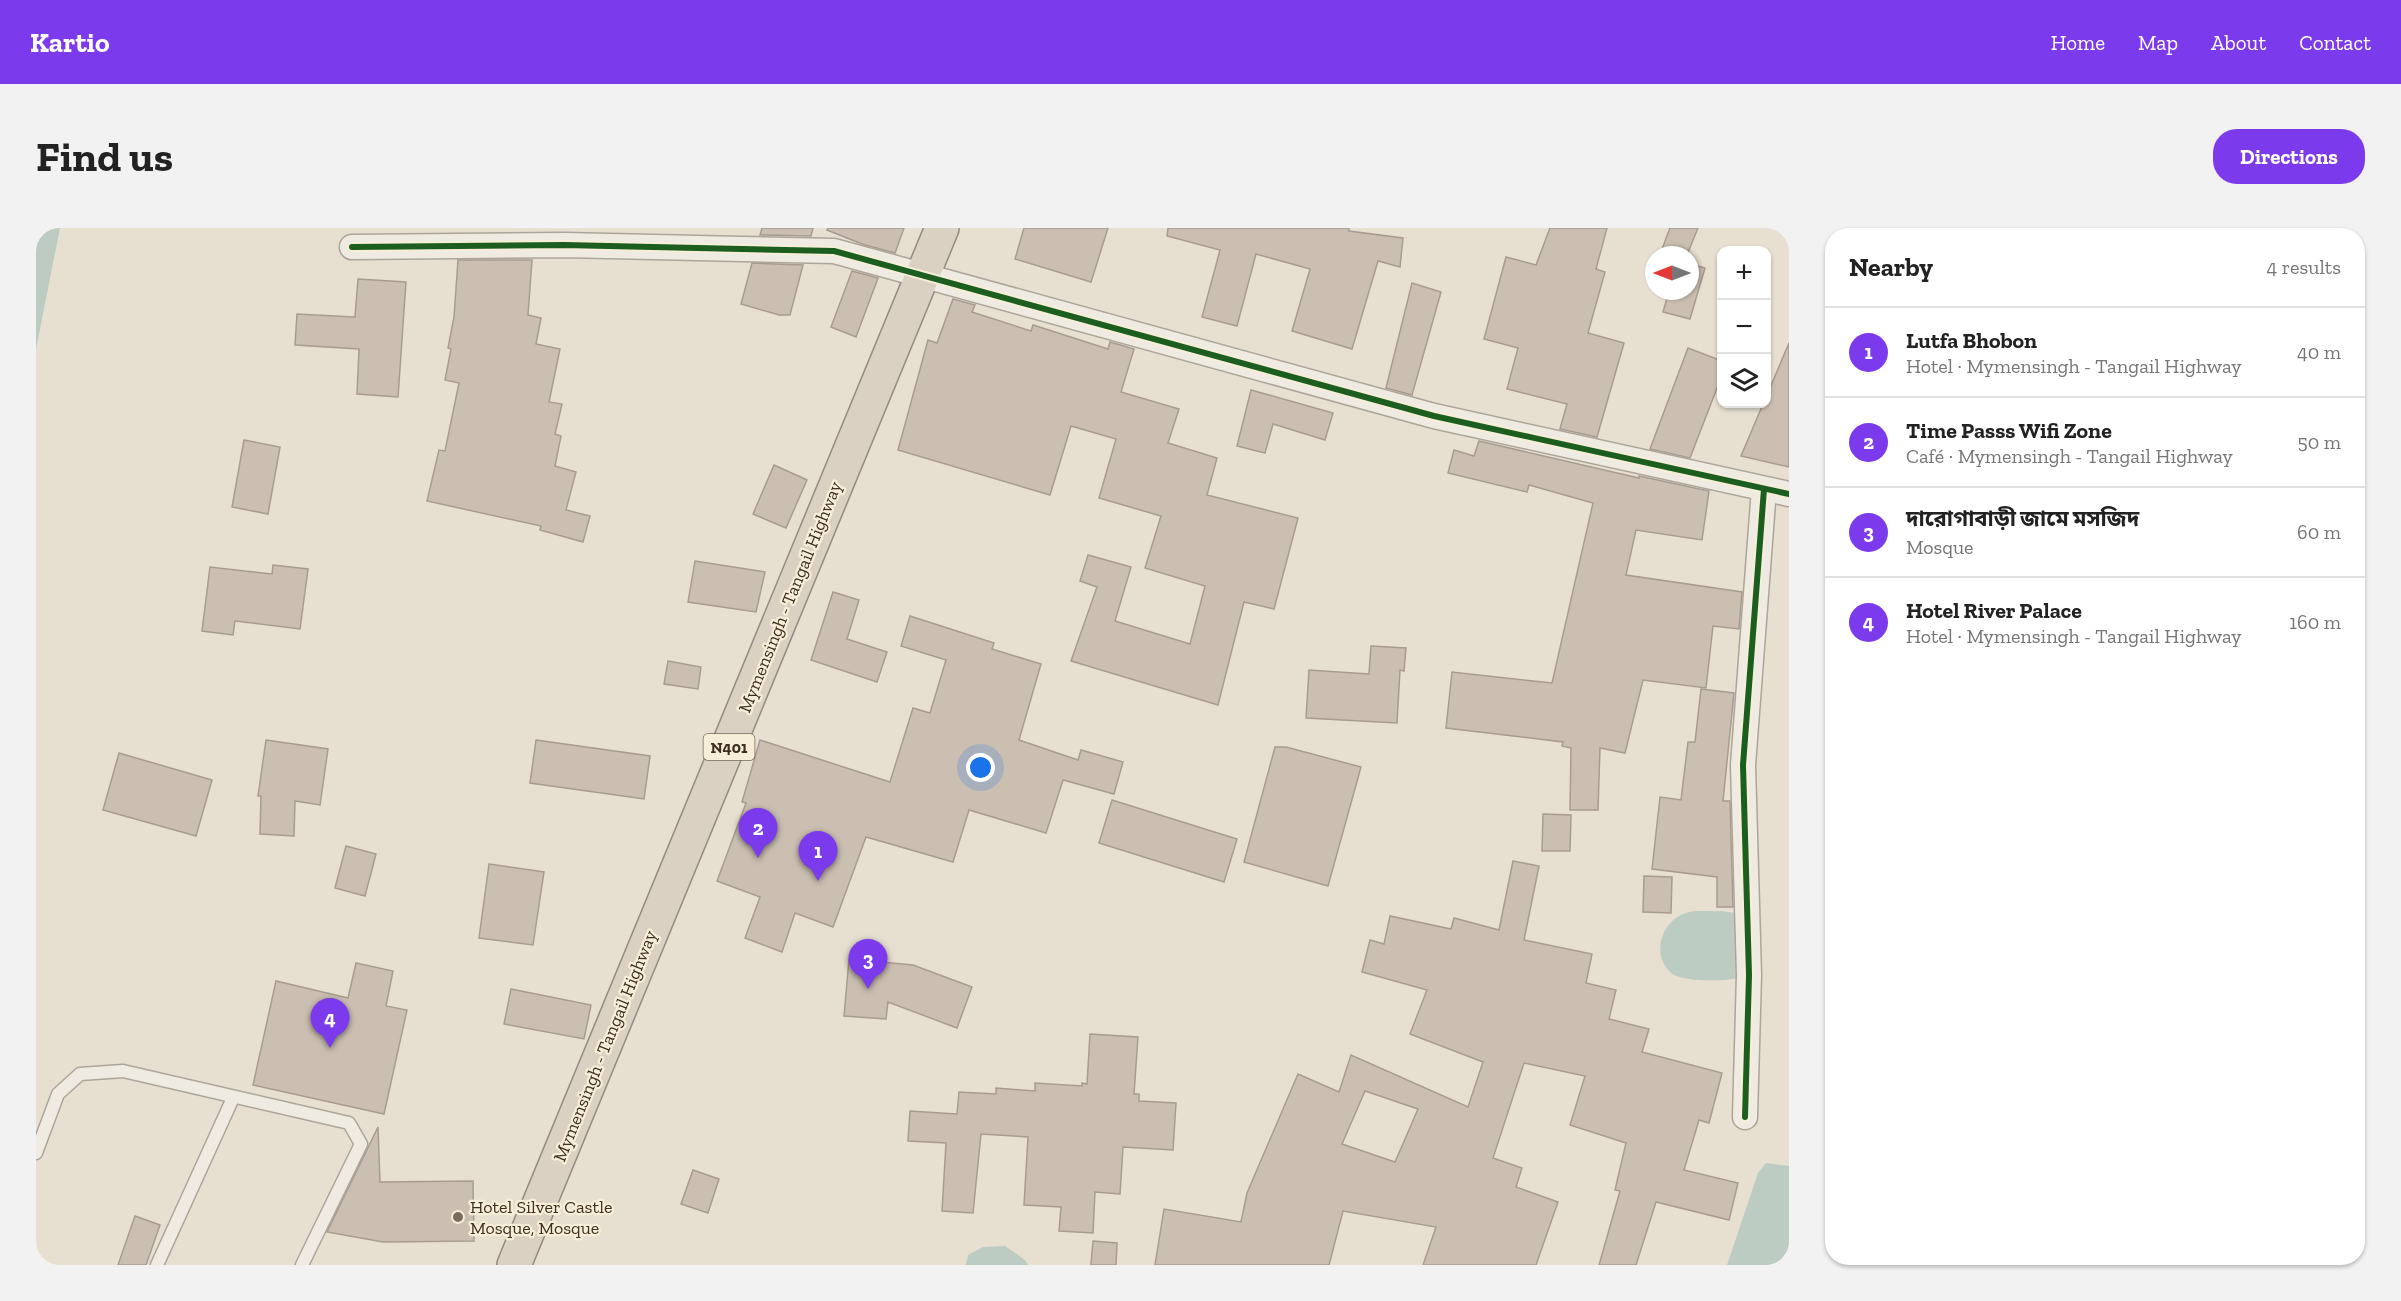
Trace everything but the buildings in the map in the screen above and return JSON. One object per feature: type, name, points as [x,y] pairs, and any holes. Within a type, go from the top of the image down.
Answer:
[{"type":"highway","name":"Mymensingh - Tangail Highway","points":[[514,1265],[942,228]]},
{"type":"street","points":[[352,247],[564,245],[834,251],[1434,416],[1789,494]]},
{"type":"street","points":[[1745,1117],[1749,975],[1743,765],[1764,489]]},
{"type":"lane","points":[[36,1153],[58,1094],[80,1074],[123,1071],[349,1124],[361,1144],[303,1265]]},
{"type":"lane","points":[[157,1265],[233,1098]]},
{"type":"shaded area","points":[[36,228],[60,228],[36,349]]},
{"type":"shaded area","points":[[1687,912],[1736,913],[1739,978],[1693,980],[1676,976],[1670,972],[1664,964],[1660,948],[1661,939],[1669,924]]},
{"type":"shaded area","points":[[1766,1163],[1789,1166],[1789,1265],[1727,1265],[1758,1173]]},
{"type":"shaded area","points":[[1005,1246],[1025,1260],[1028,1265],[966,1265],[968,1255],[983,1247]]},
{"type":"cycle path","points":[[352,247],[564,245],[834,251],[1434,416],[1789,494]]},
{"type":"cycle path","points":[[1745,1117],[1749,975],[1743,765],[1764,489]]},
{"type":"place","name":"Time Passs Wifi Zone","points":[[758,858]]},
{"type":"place","name":"Lutfa Bhobon","points":[[818,881]]},
{"type":"place","name":"দারোগাবাড়ী জামে মসজিদ","points":[[868,989]]},
{"type":"place","name":"Hotel River Palace","points":[[330,1048]]},
{"type":"place","name":"Hotel Silver Castle Mosque, Mosque","points":[[458,1217]]}]
